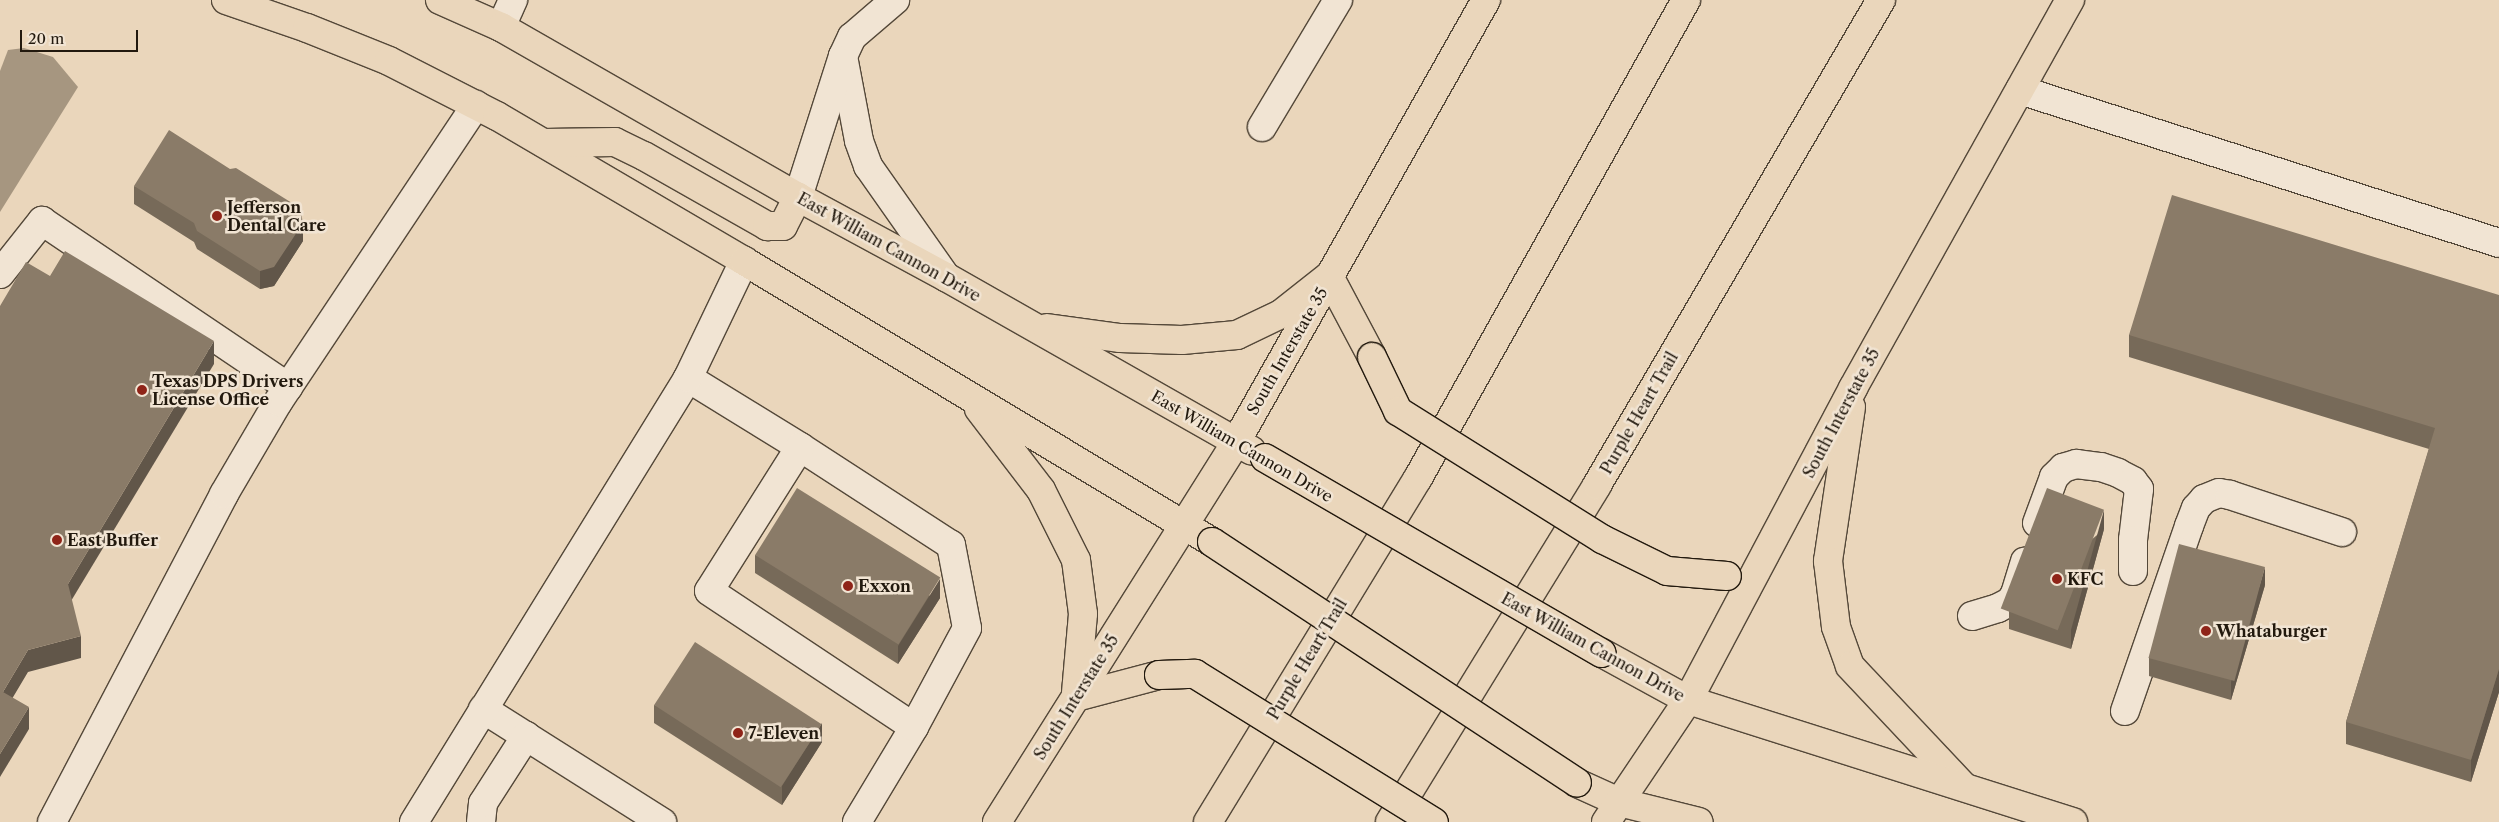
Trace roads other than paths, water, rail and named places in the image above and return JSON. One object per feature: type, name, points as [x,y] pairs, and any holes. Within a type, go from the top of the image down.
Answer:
[{"type":"main road","points":[[226,0],[307,28],[389,61],[476,105],[744,260],[1212,542],[1577,783],[1612,812],[1699,822]]},
{"type":"main road","name":"East William Cannon Drive","points":[[440,0],[501,27],[798,197],[1034,326],[1645,678],[1688,700],[2074,822]]},
{"type":"main road","name":"South Interstate 35","points":[[996,822],[1236,442],[1486,0]]},
{"type":"main road","name":"Purple Heart Trail","points":[[1208,822],[1418,478],[1686,0]]},
{"type":"main road","name":"Purple Heart Trail","points":[[1390,822],[1597,485],[1881,0]]},
{"type":"main road","name":"South Interstate 35","points":[[1612,812],[1688,700],[1853,388],[2070,0]]},
{"type":"main road","points":[[544,144],[615,142],[644,156],[767,226],[783,226],[798,197]]},
{"type":"main road","points":[[1034,326],[1120,338],[1182,340],[1237,336],[1281,314],[1329,276],[1372,356],[1398,411],[1593,534],[1668,571],[1727,576],[1754,576]]},
{"type":"main road","points":[[1853,388],[1828,561],[1836,627],[1850,666],[1964,786]]},
{"type":"main road","points":[[970,397],[1041,490],[1076,560],[1083,614],[1076,697],[1159,675],[1196,674],[1434,822]]},
{"type":"street","points":[[501,27],[513,0]]},
{"type":"street","points":[[798,197],[842,56],[852,37],[895,0]]},
{"type":"street","points":[[1262,128],[1338,0]]},
{"type":"street","points":[[842,56],[859,141],[868,166],[946,277]]},
{"type":"street","points":[[2020,90],[2499,243]]},
{"type":"street","points":[[52,822],[224,494],[288,387],[476,105]]},
{"type":"street","points":[[0,274],[42,221],[288,387]]},
{"type":"street","points":[[414,822],[688,378],[744,260]]},
{"type":"street","points":[[688,378],[800,447],[951,545],[967,628],[914,727],[857,822]]},
{"type":"street","points":[[800,447],[709,592],[914,727]]},
{"type":"street","points":[[1972,616],[2010,602],[2015,594],[2046,494],[2054,477],[2063,468],[2076,464],[2101,467],[2118,473],[2133,481],[2139,489],[2133,540],[2134,571]]},
{"type":"street","points":[[2126,711],[2188,526],[2196,508],[2204,499],[2219,493],[2230,495],[2342,532]]},
{"type":"street","points":[[484,709],[662,822]]},
{"type":"street","points":[[481,822],[483,804],[526,736]]},
{"type":"place","name":"Jefferson Dental Care","points":[[217,216]]},
{"type":"place","name":"Texas DPS Drivers License Office","points":[[142,390]]},
{"type":"place","name":"East Buffer","points":[[57,540]]},
{"type":"place","name":"KFC","points":[[2057,579]]},
{"type":"place","name":"Exxon","points":[[848,586]]},
{"type":"place","name":"Whataburger","points":[[2206,631]]},
{"type":"place","name":"7-Eleven","points":[[738,733]]}]
